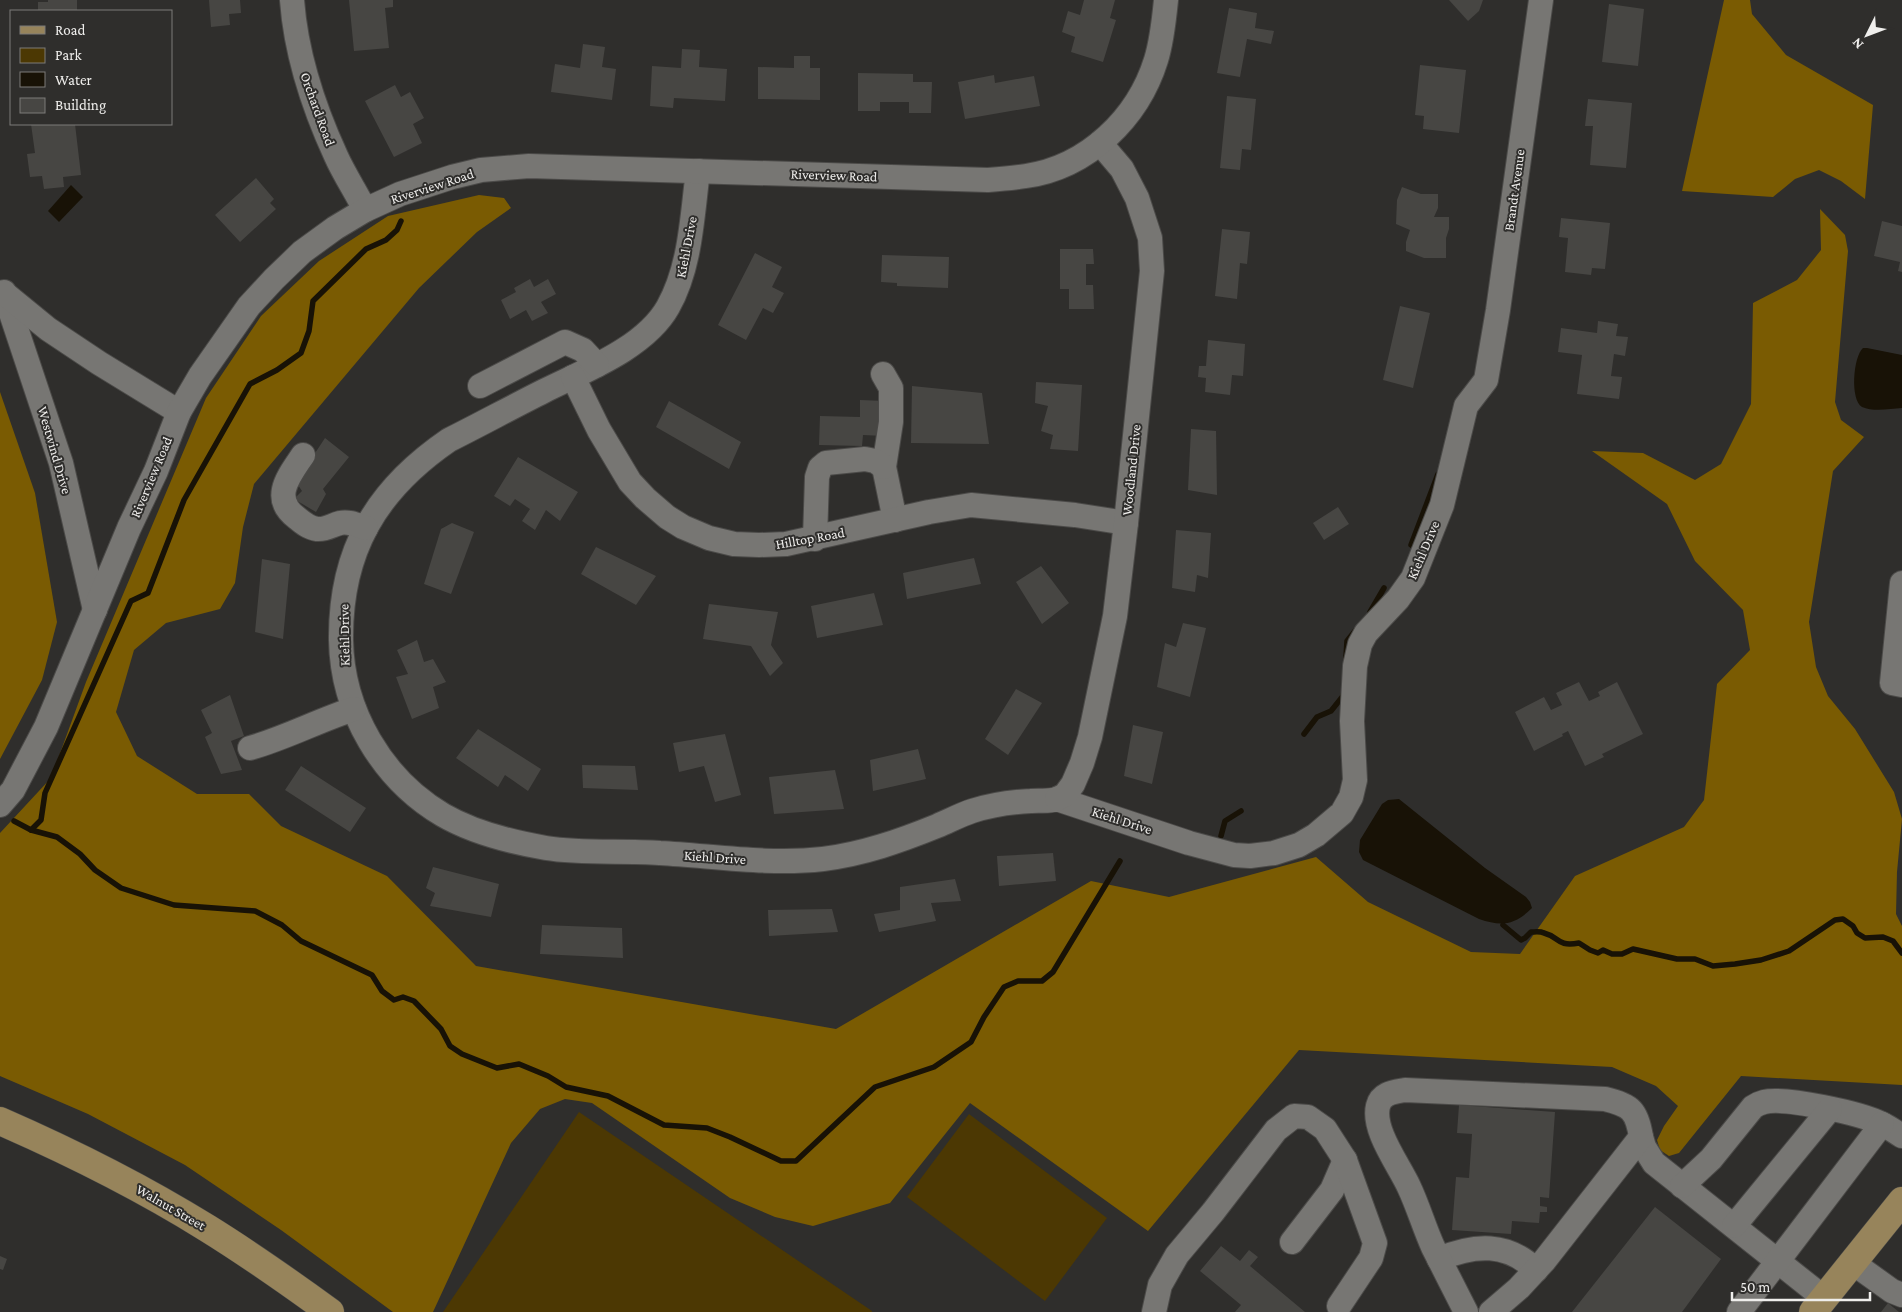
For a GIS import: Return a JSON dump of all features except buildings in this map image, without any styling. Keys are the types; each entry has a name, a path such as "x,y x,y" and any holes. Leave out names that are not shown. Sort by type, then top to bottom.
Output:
{"main road":[{"name":"Walnut Street","path":"0,1121 75,1155 165,1203 264,1265 330,1312"},
{"path":"1818,1305 1902,1201"}],"street":[{"name":"Orchard Road","path":"292,0 298,49 318,114 336,158 365,210"},
{"name":"Riverview Road","path":"0,805 13,790 46,727 129,528 156,470 178,412 229,332 249,306 302,252 335,228 365,210 400,194 452,176 481,170 529,166 988,180 1028,176 1052,170 1068,164 1100,143 1121,124 1136,104 1147,84 1156,59 1166,0"},
{"name":"Brandt Avenue","path":"1486,380 1498,310 1541,0"},
{"name":"Woodland Drive","path":"1057,799 1065,795 1073,784 1082,763 1090,737 1114,616 1126,523 1152,271 1150,238 1137,198 1129,180 1100,143"},
{"name":"Kiehl Drive","path":"698,171 686,257 680,281 667,308 656,323 636,341 596,365 449,440 431,452 396,483 376,510 352,559 341,612 341,650 346,680 354,709 372,747 402,784 424,803 446,817 490,835 546,848 659,852 760,860 823,859 879,848 971,812 1002,803 1057,799 1189,843 1234,855 1250,856 1274,853 1299,845 1316,835 1342,813 1351,797 1355,780 1352,721 1355,666 1360,644 1366,633 1398,599 1413,578 1442,505 1466,406 1486,380"},
{"name":"Westwind Drive","path":"2,287 48,329 178,412"},
{"name":"Westwind Drive","path":"2,287 61,463 95,610"},
{"path":"480,386 566,342 583,350 596,365"},
{"path":"883,374 891,388 891,422 884,467 895,520"},
{"name":"Hilltop Road","path":"573,377 599,430 630,482 667,517 683,527 709,538 734,544 759,546 786,544 937,510 971,505 985,505 1126,523"},
{"path":"303,455 287,478 283,494 284,503 292,514 308,526 317,529 349,522 366,528"},
{"path":"815,538 817,477 820,468 826,463 865,459 875,461 884,467"},
{"path":"1902,583 1892,683 1902,685"},
{"path":"250,748 277,740 326,718 354,709"},
{"path":"1466,1312 1439,1259 1409,1187 1383,1138 1377,1107 1380,1099 1386,1094 1405,1090 1605,1099 1620,1102 1628,1107 1638,1119 1644,1147 1654,1163 1777,1262 1818,1305"},
{"path":"1682,1186 1711,1159 1753,1107 1762,1102 1775,1101 1860,1115 1882,1124 1902,1136"},
{"path":"1734,1226 1830,1109"},
{"path":"1154,1312 1160,1285 1177,1255 1213,1212 1276,1130 1294,1116 1308,1117 1325,1129 1345,1160 1375,1243 1371,1258 1338,1306"},
{"path":"1739,1312 1882,1124"},
{"path":"1491,1312 1519,1288 1536,1270 1641,1137"},
{"path":"1292,1242 1332,1190 1345,1160"},
{"path":"1439,1259 1457,1251 1471,1248 1497,1249 1522,1258 1536,1270"},
{"path":"1853,1263 1902,1296"}],"green space":[{"path":"579,1112 872,1311 872,1312 443,1312"},
{"path":"969,1114 1107,1218 1045,1301 907,1197"}],"shaded area":[{"path":"1724,0 1750,0 1752,14 1786,55 1873,105 1865,199 1841,181 1819,170 1795,179 1773,197 1682,191"},
{"path":"479,195 504,198 511,208 477,232 419,288 254,484 243,527 235,583 220,609 166,623 134,650 116,712 137,756 197,794 249,794 281,826 387,876 476,966 836,1029 1091,881 1169,897 1316,857 1368,902 1471,952 1520,954 1575,876 1684,827 1704,800 1717,684 1750,650 1743,610 1695,561 1667,504 1592,451 1643,453 1695,480 1721,464 1751,404 1753,303 1797,280 1821,250 1820,209 1845,235 1848,251 1835,402 1841,420 1864,437 1833,471 1809,622 1816,667 1828,696 1855,729 1894,792 1902,819 1897,872 1896,914 1902,926 1902,1085 1741,1076 1679,1153 1669,1156 1660,1150 1657,1140 1678,1106 1656,1086 1612,1067 1299,1050 1148,1231 970,1103 890,1203 813,1226 775,1217 730,1198 592,1103 565,1099 540,1109 511,1143 433,1312 393,1312 281,1230 185,1165 88,1114 0,1076 0,833 51,778 86,682 206,398 261,316 319,261 388,216"},
{"path":"0,392 35,493 57,622 42,680 0,759"}],"water":[{"path":"71,185 83,197 59,222 48,211"},
{"path":"1863,348 1902,355 1902,408 1871,409 1862,407 1858,403 1854,388 1854,378 1857,360"},
{"path":"1399,799 1485,868 1526,897 1532,908 1520,918 1508,923 1487,922 1363,860 1359,852 1360,840 1382,804 1388,800"}],"waterway":[{"path":"31,830 41,820 45,793 131,601 148,593 184,500 250,384 277,370 301,353 309,331 313,301 366,249 386,240 397,230 401,221"},
{"path":"1411,545 1438,474"},
{"path":"1370,612 1384,588"},
{"path":"1346,657 1347,641 1355,631"},
{"path":"1304,734 1317,717 1331,711 1343,696 1344,691"},
{"path":"1221,836 1225,821 1241,811"},
{"path":"14,821 31,830 57,837 80,854 95,870 121,888 174,905 255,911 282,925 301,941 372,975 382,991 394,1000 403,997 414,1001 441,1029 450,1046 462,1054 497,1068 519,1064 548,1076 566,1087 608,1096 664,1125 707,1128 781,1161 796,1161 875,1087 934,1067 971,1042 984,1017 1004,987 1018,981 1042,981 1053,972 1120,861"},
{"path":"1503,925 1521,940 1531,932 1541,932 1562,943 1579,943 1598,953 1603,950 1612,954 1622,954 1633,949 1677,959 1695,959 1713,966 1761,960 1789,951 1835,920 1843,919 1865,938 1883,937 1893,941 1902,953"}]}
